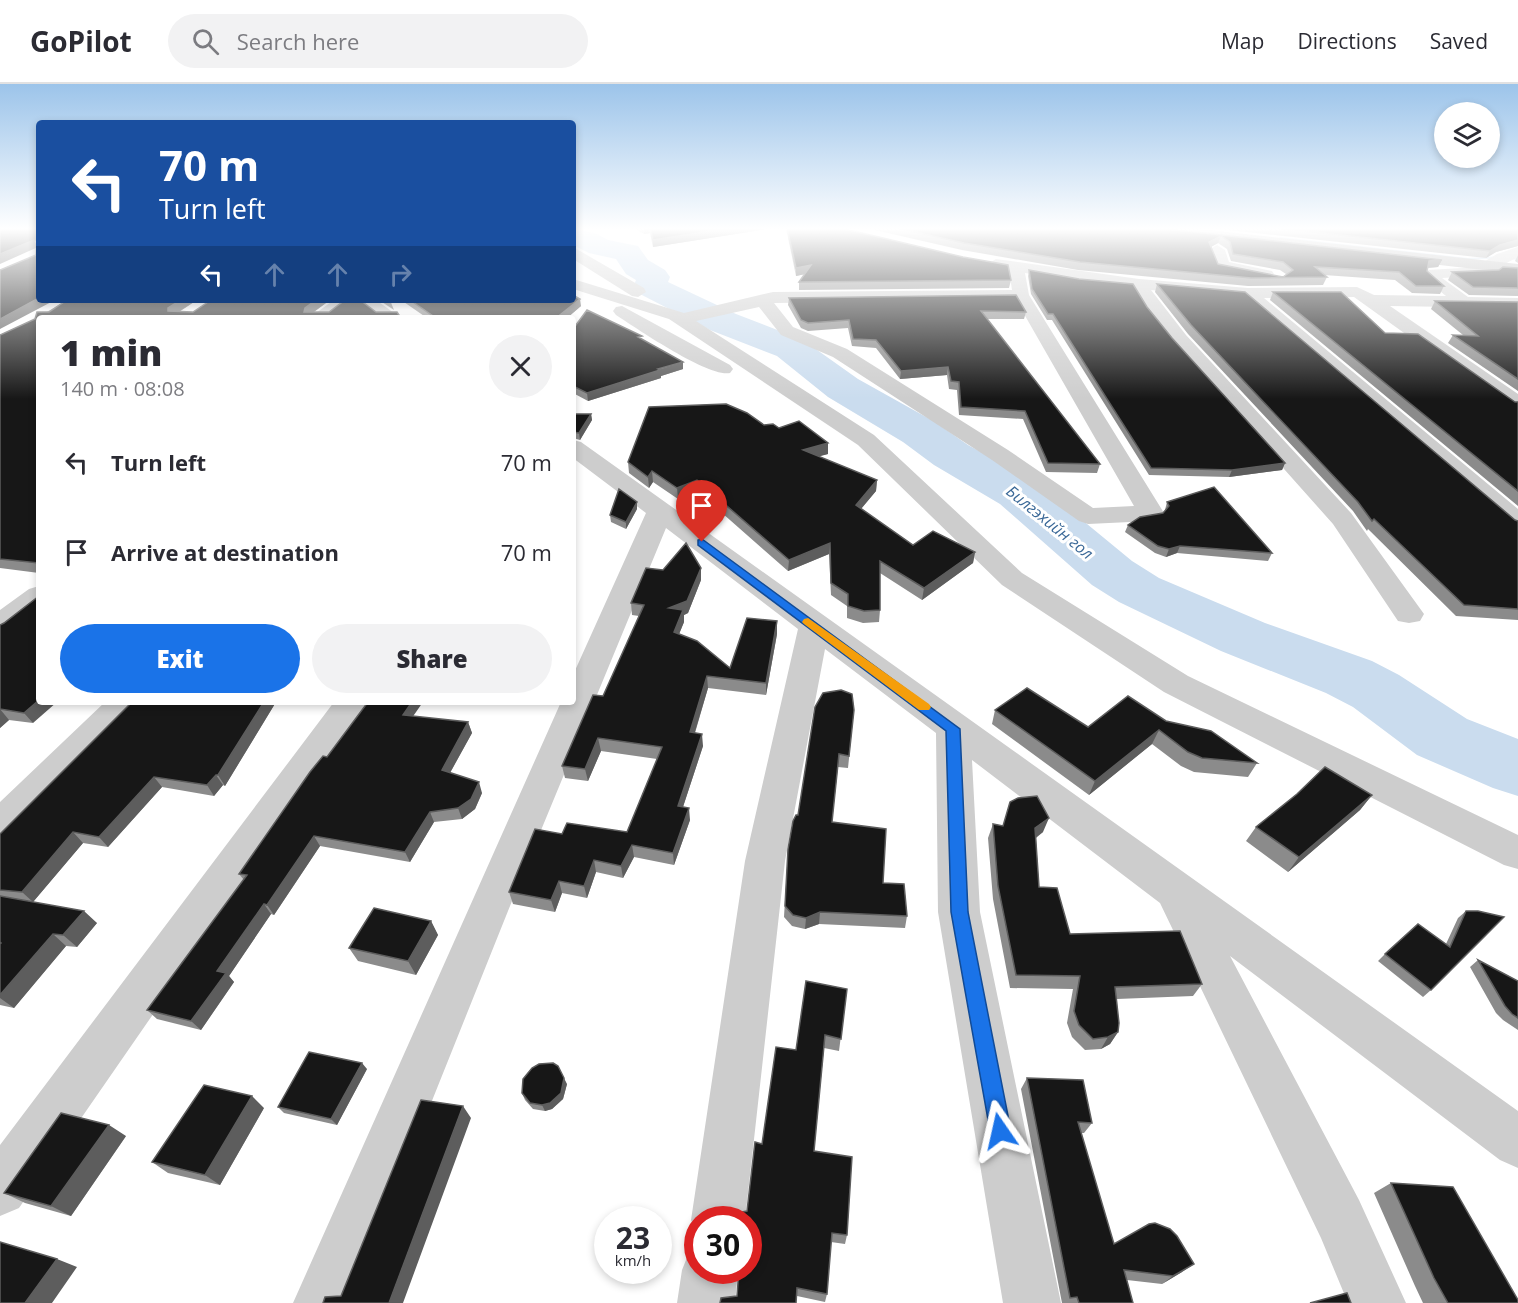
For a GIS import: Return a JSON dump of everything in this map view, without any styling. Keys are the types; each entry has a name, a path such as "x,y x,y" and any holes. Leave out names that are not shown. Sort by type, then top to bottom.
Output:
{"street":[{"path":"576,285 682,317 734,309 773,297 1021,295"},
{"path":"576,285 666,339 796,409 840,445"},
{"path":"628,285 682,317 866,440 1012,579 1167,678 1518,853"},
{"path":"763,301 787,331 849,358 966,433 1088,516 1151,513 1021,295 1019,285"},
{"path":"1140,285 1153,307 1179,339 1342,519 1409,614"},
{"path":"1151,285 1248,292 1357,292 1518,404"},
{"path":"1316,285 1324,291"},
{"path":"1441,285 1465,303"},
{"path":"1248,292 1518,522"},
{"path":"1371,300 1518,303"},
{"path":"323,315 341,303"},
{"path":"369,303 387,315"},
{"path":"1488,304 1518,321"},
{"path":"576,449 953,729 1518,1142"},
{"path":"322,1303 500,881 660,511"},
{"path":"0,625 36,597"},
{"path":"720,1206 765,861 814,626"},
{"path":"0,826 122,705"},
{"path":"0,1189 350,705"},
{"path":"953,729 959,912 1032,1303"},
{"path":"1175,891 1340,1219 1377,1303"},
{"path":"706,1303 708,1284"}],"building":[{"path":"0,285 36,285 36,300 0,319"},
{"path":"1031,285 1134,285 1147,307 1172,338 1285,463 1232,470 1151,468 1053,314 1048,314"},
{"path":"1158,285 1245,292 1518,521 1518,609 1464,605 1374,519 1372,521 1358,502 1191,325"},
{"path":"1415,285 1444,286 1416,286"},
{"path":"1470,285 1518,285 1518,288 1473,287"},
{"path":"1273,292 1341,292 1385,333 1418,334 1518,402 1518,491"},
{"path":"1016,295 1026,312 981,311 1100,464 1048,463 1025,411 961,407 959,382 951,381 948,367 901,371 876,340 853,339 849,320 808,323 801,320 789,298"},
{"path":"1435,301 1518,302 1518,379 1453,335 1478,336"},
{"path":"62,303 176,303 168,308 168,311 193,312 206,303 312,303 305,308 304,312 329,312 341,303 364,303 376,312 397,312 399,315 36,315 37,312 49,312"},
{"path":"414,303 575,303 560,315 432,315"},
{"path":"587,310 642,336 638,337 683,362 587,393 576,388 576,325"},
{"path":"36,316 36,563 0,559 0,335 35,319"},
{"path":"726,404 747,413 764,425 773,424 779,428 799,421 828,443 803,450 877,480 856,505 913,545 933,531 975,552 924,588 880,561 880,610 864,611 848,606 848,594 831,583 830,543 789,560 697,480 677,488 652,471 648,477 628,462 649,407"},
{"path":"576,414 591,414 579,433 576,432"},
{"path":"1214,487 1272,553 1180,546 1169,549 1158,546 1128,525 1140,517 1163,513 1169,506 1167,502"},
{"path":"619,489 637,502 626,522 610,515"},
{"path":"686,543 701,568 687,601 669,608 683,610 674,632 697,641 730,668 747,618 777,621 766,683 707,676 690,732 702,734 678,806 689,808 673,853 632,845 621,866 594,860 584,886 559,881 551,900 509,892 535,829 562,834 567,823 627,832 662,747 598,738 585,769 562,766 593,695 603,696 644,605 631,603 646,568 663,570"},
{"path":"36,598 36,703 24,713 0,709 0,625"},
{"path":"1027,688 1088,727 1128,696 1166,721 1211,731 1257,763 1202,758 1188,752 1159,730 1095,781 995,710"},
{"path":"841,690 852,694 854,710 849,756 839,754 832,822 886,829 883,883 904,884 907,916 820,912 806,918 793,915 785,906 788,849 793,821 798,815 815,707 823,693"},
{"path":"129,705 262,705 218,775 207,785 154,777 99,837 73,832 22,892 0,890 0,834"},
{"path":"366,705 410,705 403,715 468,722 442,770 479,782 471,799 458,808 430,812 405,852 314,836 267,905 264,904 217,971 226,973 191,1021 147,1010 247,875 239,874 310,772 323,756 327,757"},
{"path":"1325,767 1372,795 1299,857 1256,827 1297,794"},
{"path":"1037,796 1049,818 1035,828 1039,887 1057,888 1070,934 1180,931 1202,984 1115,987 1118,1032 1108,1037 1093,1039 1079,1025 1074,1011 1080,976 1016,975 998,886 993,824 1003,826 1010,802 1018,798"},
{"path":"0,896 84,911 63,935 53,934 0,995 1,943"},
{"path":"374,908 431,921 408,961 349,948"},
{"path":"1466,911 1478,911 1504,917 1431,990 1385,954 1418,924 1450,947"},
{"path":"1478,960 1518,981 1518,1018 1505,1006"},
{"path":"806,981 847,989 841,1039 825,1035 814,1151 852,1157 847,1235 832,1233 827,1294 797,1288 796,1303 720,1303 721,1298 737,1296 738,1284 762,1284 762,1206 748,1206 755,1142 762,1144 776,1047 796,1050"},
{"path":"309,1052 362,1063 331,1119 278,1107"},
{"path":"553,1063 558,1066 564,1078 561,1093 550,1103 542,1105 530,1103 522,1093 523,1079 532,1068 539,1064"},
{"path":"1027,1078 1083,1080 1092,1123 1078,1122 1114,1244 1149,1224 1155,1223 1170,1229 1177,1236 1194,1264 1173,1276 1124,1270 1133,1303 1079,1303 1077,1297 1070,1298"},
{"path":"204,1085 252,1096 205,1175 152,1162"},
{"path":"421,1100 463,1106 389,1303 323,1303 325,1297 341,1296"},
{"path":"61,1113 109,1125 51,1206 4,1193"},
{"path":"1391,1183 1453,1187 1518,1303 1448,1303 1434,1278"},
{"path":"0,1242 57,1259 25,1303 0,1303"},
{"path":"1347,1293 1351,1303 1310,1303"}],"waterway":[{"name":"Билгэхийн гол","path":"650,285 723,322 790,348 843,388 919,432 951,455 1018,493 1112,573 1139,590 1243,637 1349,677 1376,691 1442,737 1518,769"}],"slow traffic":[{"path":"808,622 924,707"}],"route":[{"path":"702,542 953,729 959,912 1000,1131"}]}
